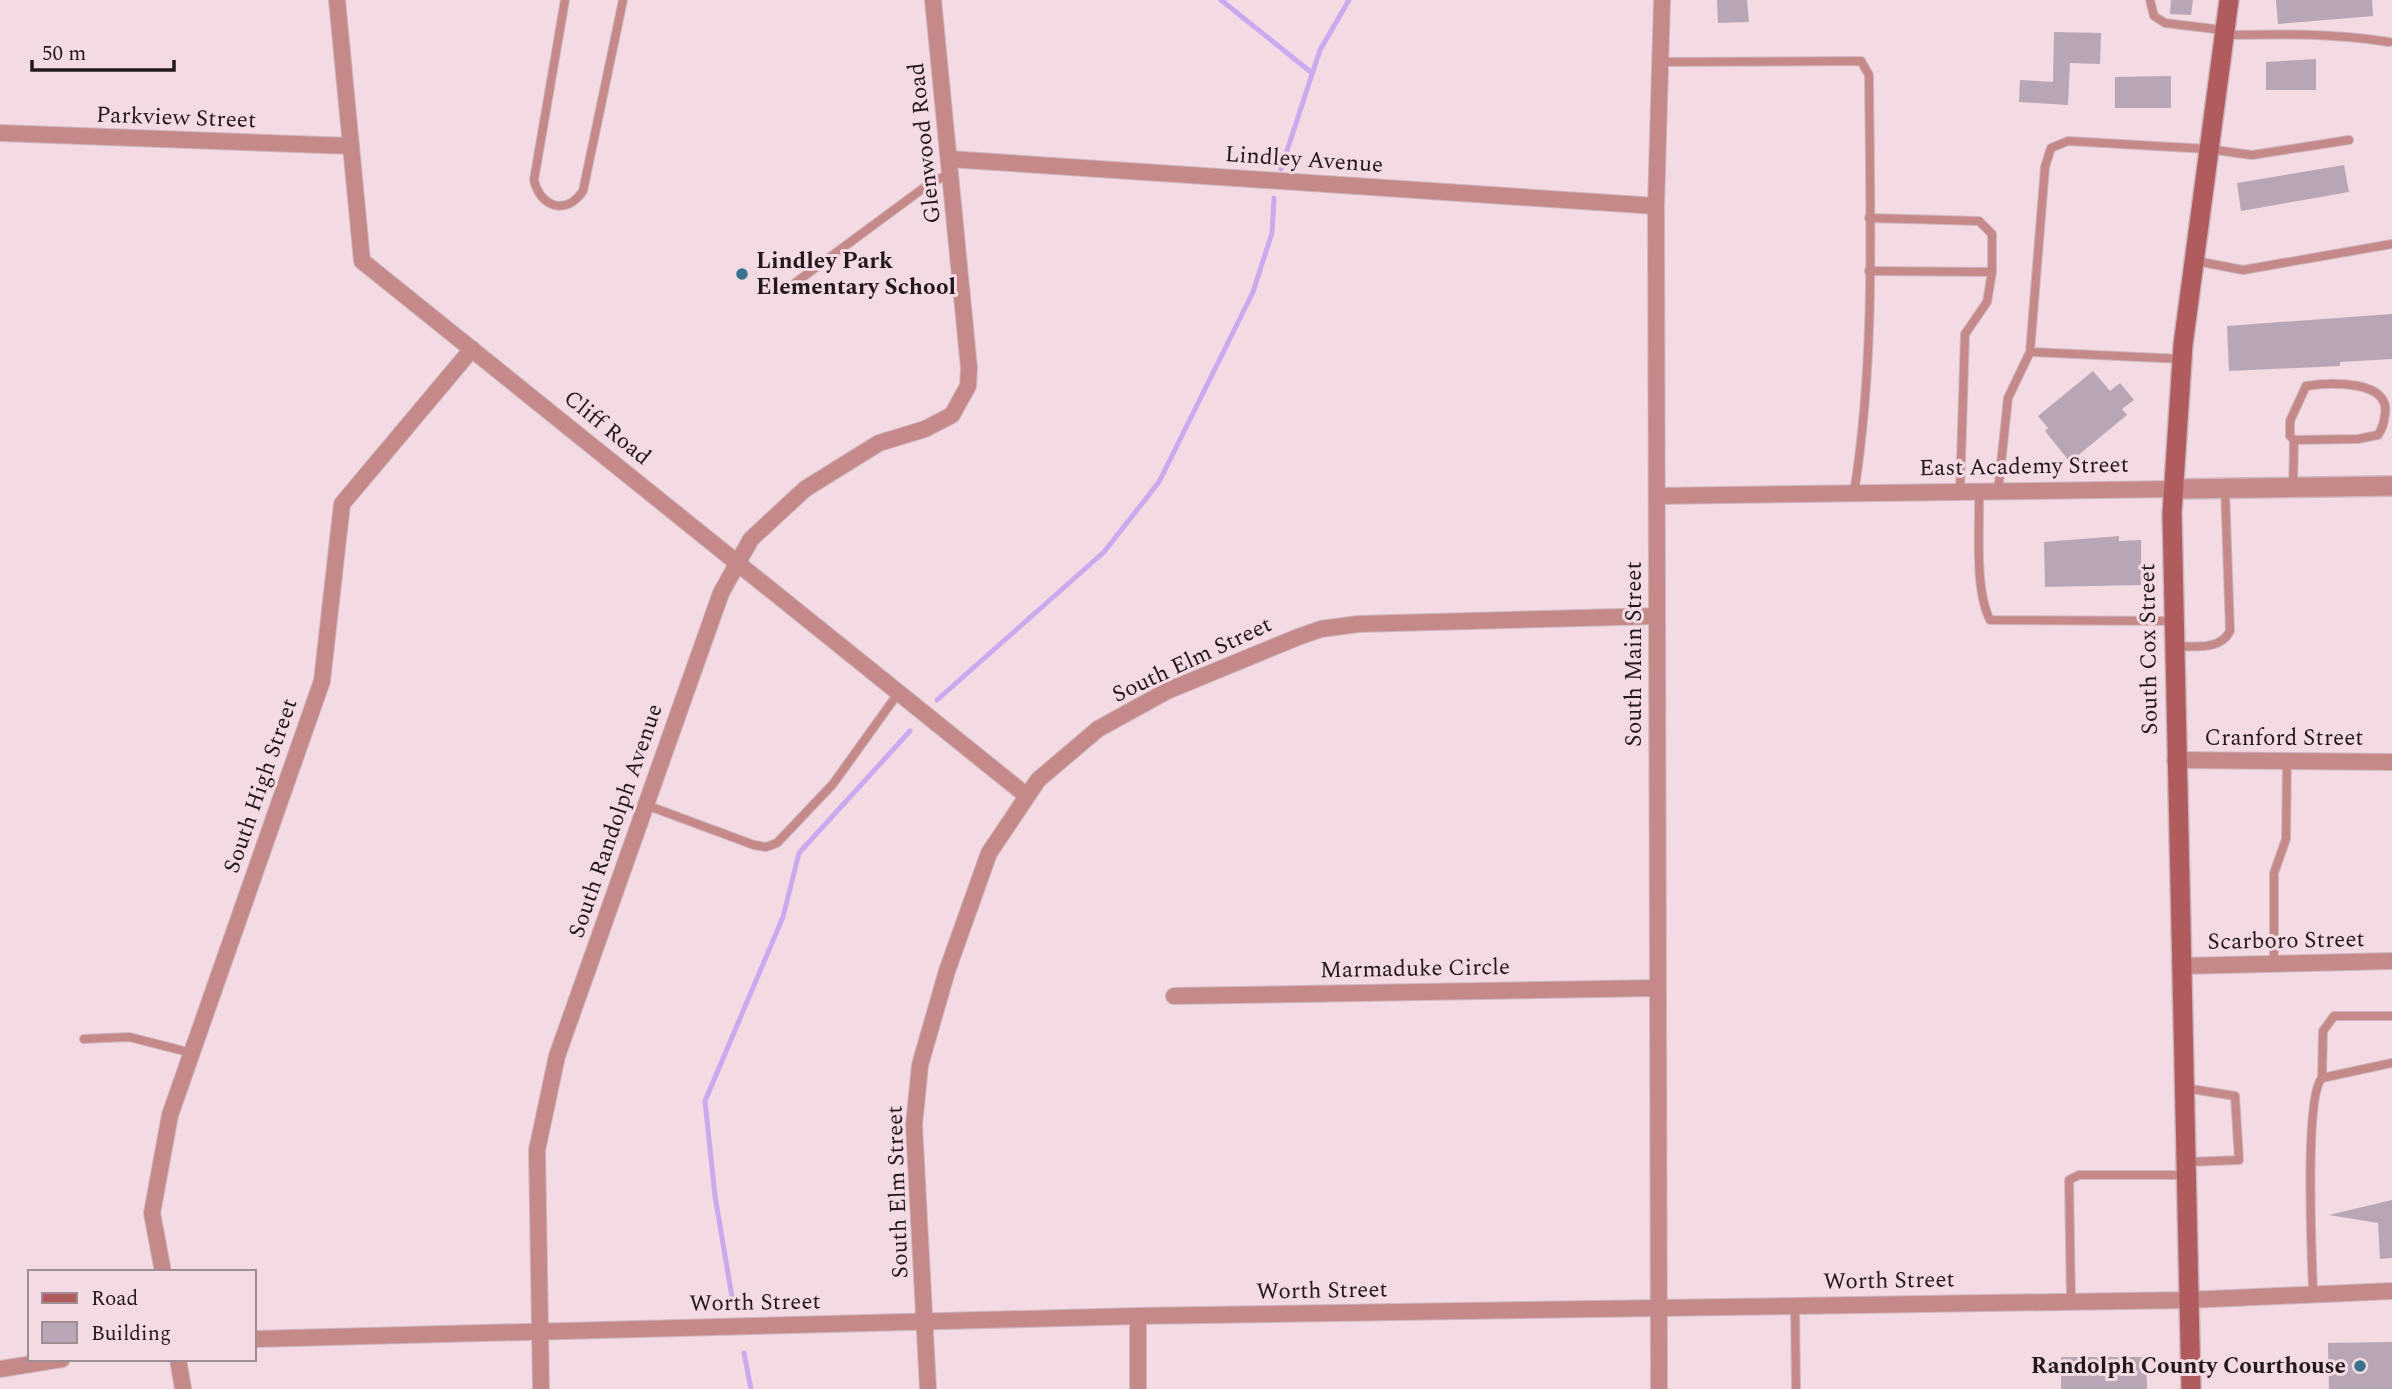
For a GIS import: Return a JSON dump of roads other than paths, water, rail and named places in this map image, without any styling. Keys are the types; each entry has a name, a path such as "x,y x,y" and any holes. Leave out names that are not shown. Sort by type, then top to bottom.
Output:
{"main road":[{"name":"South Cox Street","path":"2191,1389 2175,760 2174,489 2182,359 2193,261 2229,0"}],"street":[{"name":"Cliff Road","path":"337,0 362,261 1027,796"},
{"name":"Glenwood Road","path":"925,429 952,415 968,386 969,368 933,0"},
{"name":"South Main Street","path":"1659,1389 1657,206 1658,62 1662,0"},
{"name":"Parkview Street","path":"0,133 351,146"},
{"name":"Lindley Avenue","path":"950,166 1657,206"},
{"name":"South High Street","path":"163,1270 152,1213 170,1115 322,681 342,504 472,349"},
{"name":"South Randolph Avenue","path":"541,1389 537,1150 557,1056 721,593 751,539 804,489 879,443 925,429"},
{"name":"East Academy Street","path":"1657,496 2392,486"},
{"name":"South Elm Street","path":"929,1389 914,1125 919,1065 947,971 989,853 1038,780 1098,729 1167,691 1321,629 1358,624 1657,616"},
{"name":"Cranford Street","path":"2175,760 2392,762"},
{"name":"Scarboro Street","path":"2181,966 2392,961"},
{"name":"Marmaduke Circle","path":"1174,996 1657,988"},
{"name":"Worth Street","path":"256,1339 1138,1316 2188,1300 2313,1292 2392,1291"},
{"path":"1138,1316 1139,1389"},
{"path":"0,1369 50,1361"},
{"path":"178,1361 183,1389"}],"lane":[{"path":"565,0 534,180 540,198 552,206 570,204 583,191 623,0"},
{"path":"2150,0 2154,16 2165,23 2224,33 2312,34 2389,42"},
{"path":"1658,62 1861,61 1868,75 1869,271 1862,446 1854,493"},
{"path":"1998,492 2008,398 2031,352 2045,167 2051,148 2068,141 2208,149 2252,155 2349,139"},
{"path":"796,283 950,166"},
{"path":"1870,218 1979,221 1992,234 1992,272 1987,302 1965,334 1960,492"},
{"path":"2193,261 2243,270 2392,244"},
{"path":"1869,271 1992,272"},
{"path":"2031,352 2182,359"},
{"path":"2293,488 2294,440 2290,436 2290,421 2306,386 2317,384 2372,389 2383,395 2386,402 2383,428 2378,435 2358,439 2294,440"},
{"path":"2174,646 2215,645 2230,631 2225,489"},
{"path":"1979,492 1981,572 1985,610 1990,620 2174,621"},
{"path":"646,805 754,845 766,847 777,843 833,784 899,692"},
{"path":"2274,964 2274,873 2286,839 2287,761"},
{"path":"2322,1078 2323,1031 2329,1020 2334,1016 2392,1016"},
{"path":"84,1039 129,1037 192,1053"},
{"path":"2313,1292 2311,1121 2317,1083 2322,1078 2392,1063"},
{"path":"2071,1301 2067,1194 2069,1180 2080,1175 2185,1169 2239,1160 2235,1096 2183,1088"},
{"path":"1795,1306 1796,1389"}],"waterway":[{"path":"1221,0 1312,73"},
{"path":"1281,169 1320,50 1349,0"},
{"path":"937,700 1104,552 1159,482 1253,292 1272,233 1274,198"},
{"path":"733,1303 715,1196 705,1101 783,917 799,853 910,731"},
{"path":"744,1353 751,1389"}],"place":[{"name":"Lindley Park Elementary School","path":"742,274"},
{"name":"Randolph County Courthouse","path":"2360,1366"}]}
